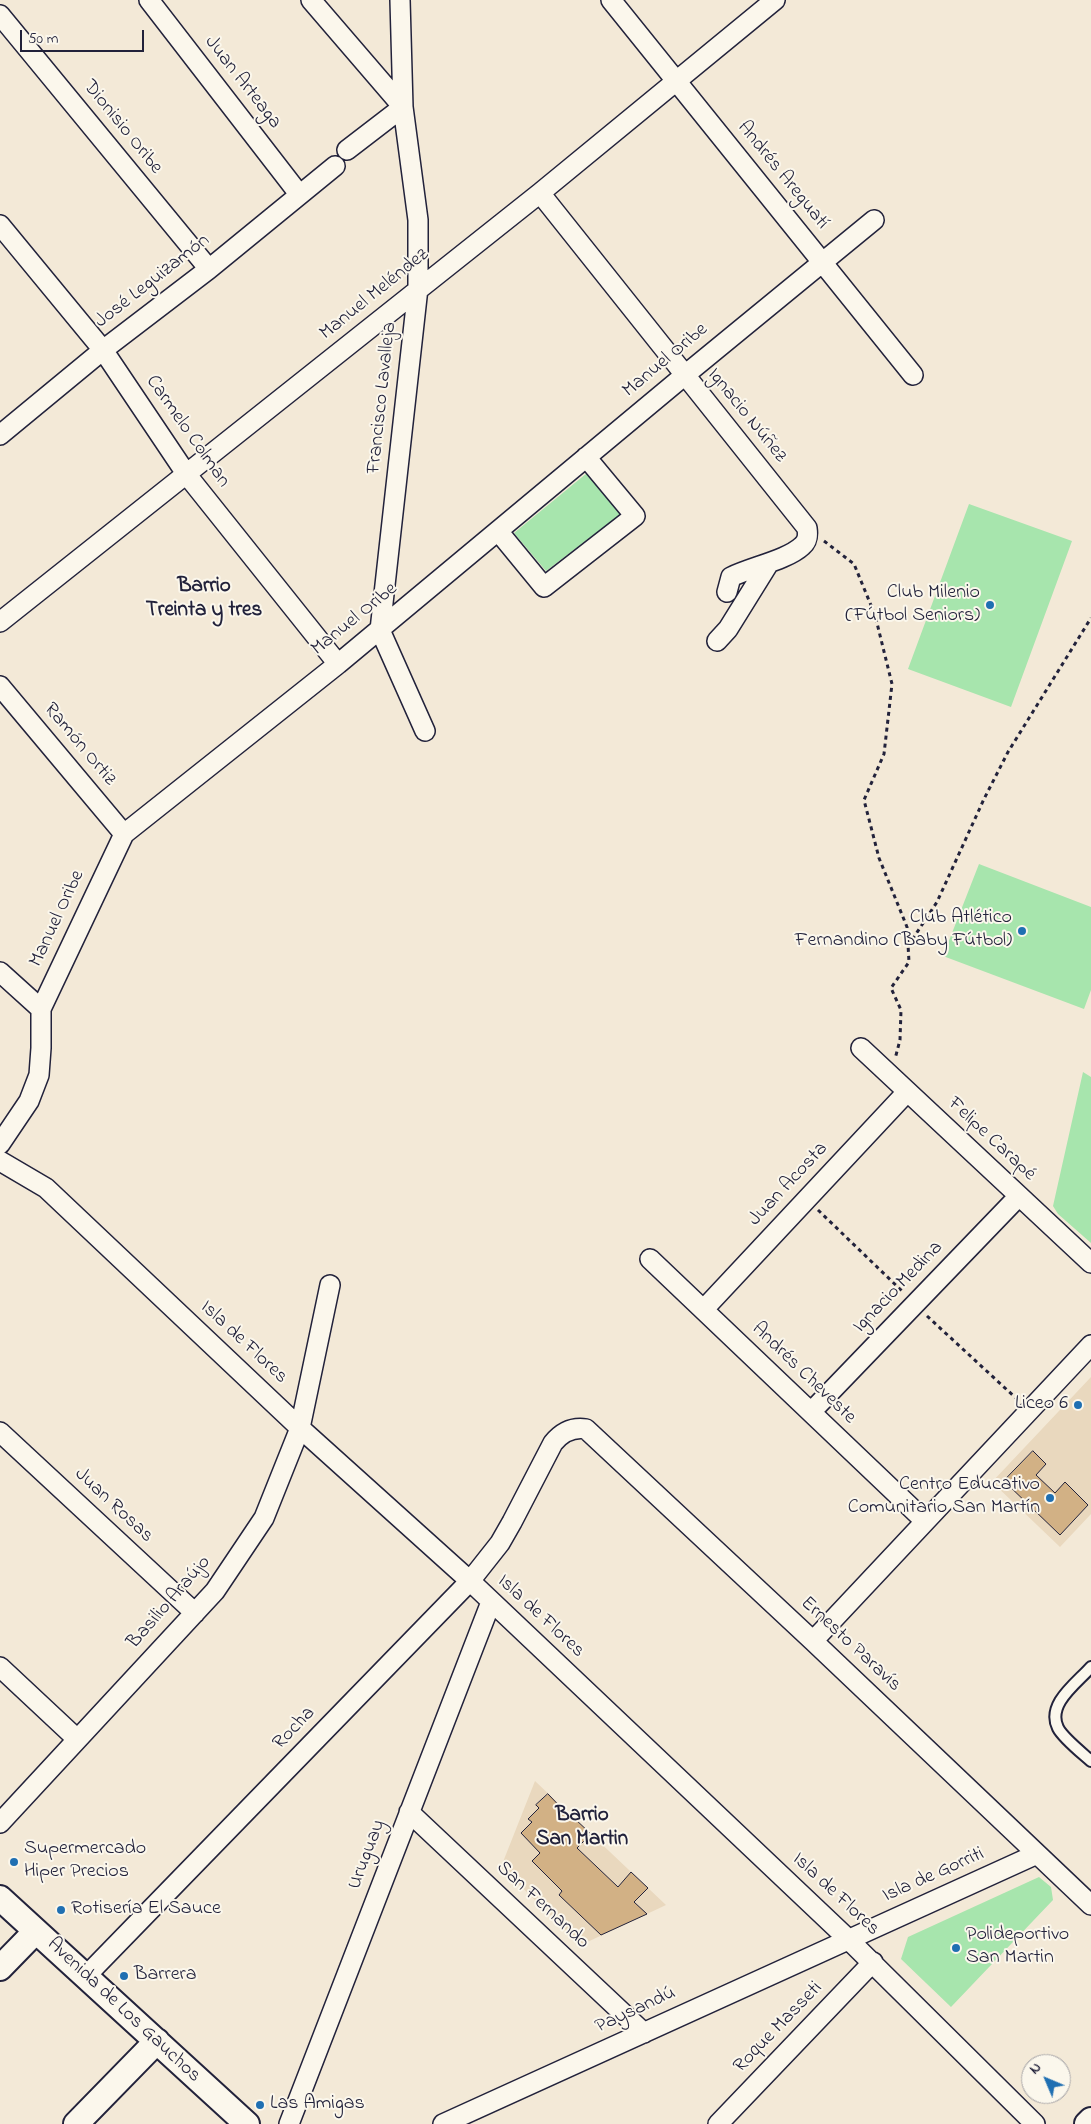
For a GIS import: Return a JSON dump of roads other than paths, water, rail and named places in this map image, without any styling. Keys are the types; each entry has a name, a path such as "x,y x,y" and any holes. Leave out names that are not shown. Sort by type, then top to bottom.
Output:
{"street":[{"path":"0,5 4,0"},
{"name":"Juan Arteaga","path":"149,0 299,194"},
{"path":"311,0 403,107 347,150"},
{"name":"Francisco Lavalleja","path":"380,630 418,288 418,220 403,107 400,0"},
{"name":"Manuel Meléndez","path":"0,622 187,475 418,288 540,193 775,0"},
{"name":"Andrés Areguatí","path":"613,2 914,375"},
{"name":"Dionisio Oribe","path":"0,15 208,269"},
{"name":"José Leguizamón","path":"0,435 103,350 208,269 335,166"},
{"name":"Ignacio Núñez","path":"540,193 807,528 808,536 803,546 769,563"},
{"name":"Manuel Oribe","path":"0,1144 29,1101 39,1074 41,1009 124,834 380,630 586,457 874,220"},
{"name":"Carmelo Colman","path":"0,225 103,350 187,475 338,664"},
{"path":"498,531 544,587 635,516 586,457"},
{"path":"727,592 732,578 744,570 769,563"},
{"path":"717,641 728,629 769,563"},
{"path":"380,630 425,731"},
{"name":"Ramón Ortiz","path":"0,686 124,834"},
{"path":"0,972 41,1009"},
{"name":"Felipe Carapé","path":"861,1048 1091,1263"},
{"name":"Juan Acosta","path":"704,1309 907,1092"},
{"name":"Isla de Flores","path":"0,1161 46,1188 300,1428 470,1581 873,1962 1035,2124"},
{"name":"Ignacio Medina","path":"811,1412 1019,1196"},
{"name":"Andrés Cheveste","path":"650,1259 925,1521"},
{"name":"Basilio Araújo","path":"0,1823 215,1591 264,1518 300,1428 330,1286"},
{"path":"813,1641 1091,1345"},
{"name":"Ernesto Paravís","path":"523,1503 558,1436 572,1429 586,1429 1091,1905"},
{"name":"Juan Rosas","path":"0,1432 195,1613"},
{"name":"Rocha","path":"86,1976 470,1581 500,1543 523,1503"},
{"name":"Uruguay","path":"288,2124 491,1602"},
{"path":"0,1667 77,1739"},
{"name":"San Fernando","path":"409,1812 644,2032"},
{"name":"Isla de Gorriti","path":"848,1939 1037,1854"},
{"name":"Avenida de Los Gauchos","path":"0,1898 246,2124"},
{"path":"0,1968 36,1931"},
{"name":"Paysandú","path":"443,2124 848,1939"},
{"name":"Roque Masseti","path":"718,2124 873,1962"},
{"path":"76,2124 157,2041"},
{"path":"1087,2124 1091,2120"}],"lane":[{"path":"1091,1667 1057,1704 1054,1717 1058,1729 1091,1761"}],"place":[{"name":"Club Milenio (Fútbol Seniors)","path":"990,605"},
{"name":"Club Atlético Fernandino (Baby Fútbol)","path":"1022,931"},
{"name":"Liceo 6","path":"1078,1405"},
{"name":"Centro Educativo Comunitario San Martín","path":"1050,1498"},
{"name":"Supermercado Hiper Precios","path":"14,1862"},
{"name":"Rotisería El Sauce","path":"61,1910"},
{"name":"Polideportivo San Martin","path":"956,1948"},
{"name":"Barrera","path":"124,1976"},
{"name":"Las Amigas","path":"260,2105"}],"district":[{"name":"Barrio Treinta y tres","path":"204,600"},
{"name":"Barrio San Martin","path":"582,1829"}]}
